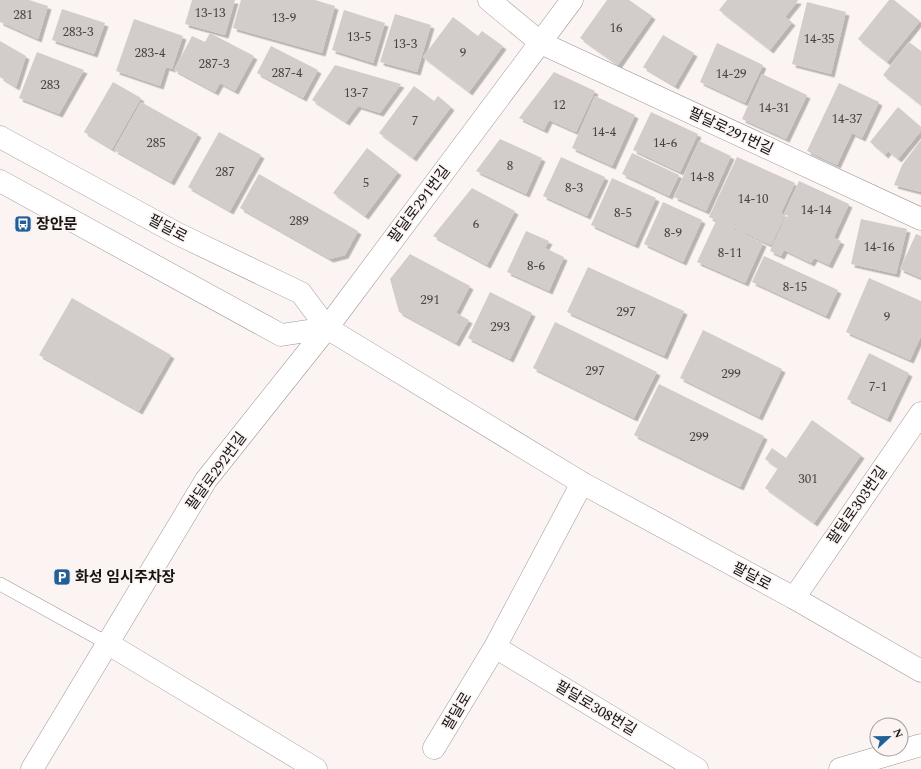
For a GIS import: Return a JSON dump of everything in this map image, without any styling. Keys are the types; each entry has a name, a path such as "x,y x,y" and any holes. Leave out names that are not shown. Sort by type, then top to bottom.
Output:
{"street":[{"path":"488,0 541,43"},
{"name":"팔달로291번길","path":"327,328 572,0"},
{"name":"팔달로291번길","path":"541,43 921,219"},
{"name":"팔달로","path":"0,137 178,234 301,293 327,328 582,483 794,598 921,671"},
{"path":"0,181 281,335 327,328"},
{"name":"팔달로292번길","path":"32,769 206,480 327,328"},
{"name":"팔달로303번길","path":"794,598 921,412"},
{"name":"팔달로","path":"434,748 496,647 582,483"},
{"path":"107,643 316,769"},
{"name":"팔달로308번길","path":"496,647 697,769"},
{"path":"840,769 921,745"}],"lane":[{"path":"0,584 107,643"}],"building":[{"path":"0,0 29,0 48,6 38,39 0,22"},
{"path":"192,0 235,0 225,35 185,24"},
{"path":"241,0 315,0 335,6 322,53 233,28"},
{"path":"607,0 629,0 652,16 618,65 580,38"},
{"path":"727,0 798,1 785,17 792,22 770,50 719,10"},
{"path":"889,0 894,0 920,21 887,62 858,39"},
{"path":"807,2 846,12 831,74 792,64"},
{"path":"62,9 105,23 94,54 52,40"},
{"path":"344,10 385,23 373,63 332,50"},
{"path":"395,14 431,25 417,72 380,62"},
{"path":"453,17 478,36 482,31 503,46 469,92 423,57"},
{"path":"134,19 183,36 172,69 166,67 160,86 116,71"},
{"path":"210,33 254,56 235,91 220,83 215,92 174,70 192,36 205,42"},
{"path":"663,35 694,53 675,86 643,67"},
{"path":"0,41 26,56 16,87 0,77"},
{"path":"909,42 921,51 921,105 883,75"},
{"path":"717,43 763,65 745,103 700,82"},
{"path":"271,46 318,70 303,98 257,73"},
{"path":"37,52 84,70 59,114 19,98"},
{"path":"335,65 401,84 380,113 358,106 346,122 312,100"},
{"path":"554,72 595,91 576,132 549,120 544,130 519,118"},
{"path":"762,74 807,95 786,139 742,119"},
{"path":"113,82 141,98 112,149 84,132"},
{"path":"839,83 879,102 862,138 852,133 837,165 807,151"},
{"path":"414,86 434,101 438,96 451,107 413,158 379,133"},
{"path":"595,96 635,115 612,166 572,148"},
{"path":"141,102 198,134 171,182 114,150"},
{"path":"898,107 921,127 921,131 898,159 888,151 885,155 870,142"},
{"path":"651,112 698,134 680,172 633,150"},
{"path":"219,132 261,155 230,211 188,187"},
{"path":"500,139 542,158 526,194 476,171"},
{"path":"921,140 921,192 894,185 902,165"},
{"path":"699,141 731,156 706,211 674,197"},
{"path":"367,148 398,172 365,216 333,193"},
{"path":"632,153 679,175 669,196 622,174"},
{"path":"561,157 605,177 587,216 543,196"},
{"path":"737,157 795,183 781,213 785,215 771,245 709,217"},
{"path":"259,174 358,231 345,255 330,259 240,208"},
{"path":"612,178 656,198 635,245 591,225"},
{"path":"799,181 849,204 834,237 784,214"},
{"path":"472,188 515,211 487,265 433,236"},
{"path":"663,202 702,220 683,262 644,244"},
{"path":"786,216 841,241 829,265 814,258 811,263 784,250 781,256 770,251"},
{"path":"861,219 907,229 896,274 851,264"},
{"path":"716,221 763,243 745,283 697,262"},
{"path":"526,231 549,241 545,248 564,257 549,291 507,272"},
{"path":"916,234 921,236 921,278 900,269"},
{"path":"410,254 470,286 456,313 469,320 456,343 399,312 390,279"},
{"path":"764,256 838,290 826,316 752,282"},
{"path":"588,267 684,311 664,356 567,312"},
{"path":"869,278 921,301 921,336 910,360 846,332"},
{"path":"490,292 532,313 510,359 468,338"},
{"path":"72,298 171,355 139,411 39,355"},
{"path":"555,322 657,372 634,418 533,368"},
{"path":"703,330 782,369 759,417 680,378"},
{"path":"869,353 909,373 887,419 847,399"},
{"path":"659,384 764,436 740,487 634,435"},
{"path":"812,420 861,455 814,523 765,488 778,468 765,459 772,448 786,458"}],"place":[{"name":"장안문","path":"23,224"},
{"name":"화성 임시주차장","path":"62,577"}]}
